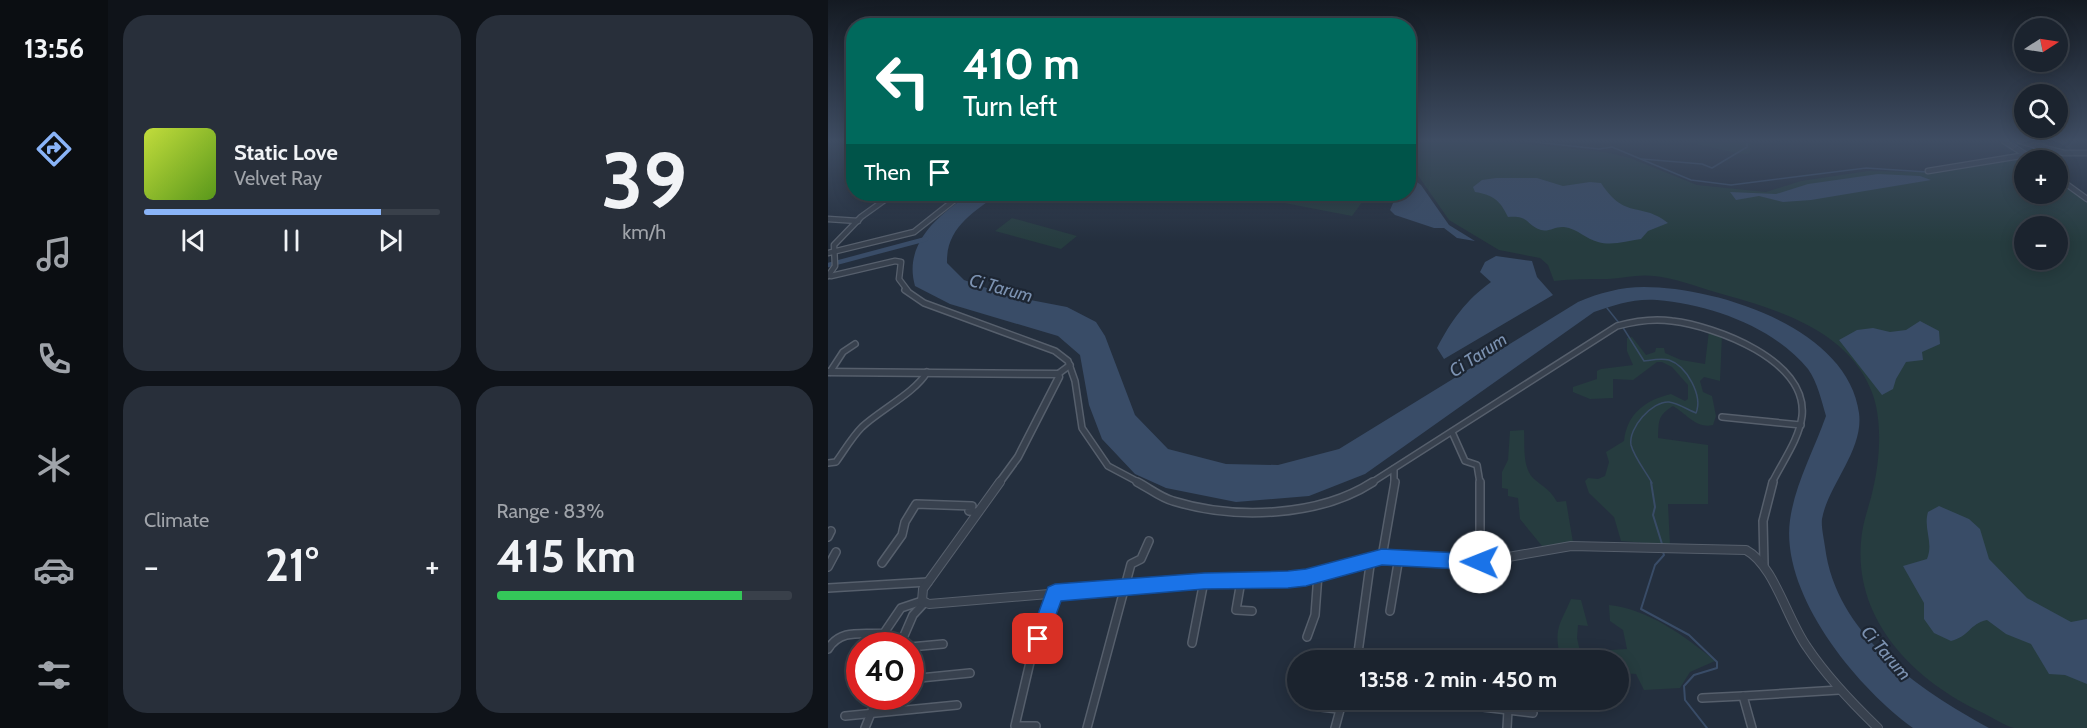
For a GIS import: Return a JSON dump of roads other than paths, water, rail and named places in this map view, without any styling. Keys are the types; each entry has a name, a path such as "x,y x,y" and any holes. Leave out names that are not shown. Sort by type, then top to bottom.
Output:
{"street":[{"path":"2068,185 2087,199"},
{"path":"883,201 837,241 831,274 899,261 901,262 899,279 904,289 924,303 1054,351 1070,365 1075,381 1082,428 1096,452 1108,466 1126,478 1172,501 1232,511 1290,512 1313,508 1343,497 1394,469 1625,323 1676,321 1712,330 1749,345 1782,368 1794,384 1804,410 1801,425 1767,498 1763,534 1764,564"},
{"path":"833,253 914,232 953,201"},
{"path":"828,219 858,221"},
{"path":"829,372 843,352 855,344"},
{"path":"829,372 1058,374 1070,365"},
{"path":"828,463 836,462 861,428 904,393 921,383 927,372"},
{"path":"923,602 921,595 928,582 1018,458 1059,381 1058,374"},
{"path":"1722,417 1801,425"},
{"path":"1452,432 1465,460 1477,465 1480,472 1480,562"},
{"path":"1382,557 1395,480 1394,469"},
{"path":"882,563 902,535 905,522 916,504 972,506 969,511 980,513"},
{"path":"1087,728 1131,564 1141,559 1149,540"},
{"path":"828,649 833,638 840,634 884,633 902,608 923,602 936,604 1204,581 1288,580 1382,557 1480,562 1560,546 1746,550 1753,552 1764,564 1804,644 1839,690 1878,728"},
{"path":"828,567 836,552"},
{"path":"1390,610 1399,557"},
{"path":"1358,650 1371,558"},
{"path":"1307,637 1315,615 1318,574"},
{"path":"1192,643 1204,581"},
{"path":"1241,581 1236,610 1252,611"},
{"path":"828,588 928,582"},
{"path":"1036,726 1015,726 1031,658 1055,593"},
{"path":"906,632 913,615 923,602"},
{"path":"924,646 943,644"},
{"path":"924,678 970,673"},
{"path":"1702,698 1839,690"},
{"path":"1743,696 1752,728"},
{"path":"845,716 957,705"},
{"path":"865,728 873,710"},
{"path":"1335,728 1338,710"},
{"path":"1507,728 1508,710 1533,713"}],"water":[{"path":"1871,175 1920,176 1931,180 1811,200 1783,202 1759,196 1736,200 1730,192 1776,194 1808,184"},
{"path":"1537,178 1563,186 1590,182 1601,183 1610,195 1626,207 1650,213 1668,223 1648,231 1641,239 1614,243 1598,242 1564,227 1541,230 1520,217 1508,217 1495,199 1475,192 1473,187 1482,180"},
{"path":"1416,181 1449,225 1475,241 1457,238 1444,228 1434,228 1395,215 1390,210 1394,201 1416,201"},
{"path":"960,201 989,201 963,222 951,240 947,263 964,280 1009,296 1067,307 1096,322 1105,336 1135,415 1168,449 1226,464 1278,465 1339,449 1578,302 1602,293 1635,287 1674,289 1741,304 1775,318 1805,336 1831,357 1850,383 1859,413 1856,440 1831,493 1822,519 1832,578 1845,606 1884,656 1935,696 1989,728 1913,728 1868,689 1826,636 1809,608 1797,578 1790,549 1790,520 1800,480 1826,416 1817,385 1808,369 1777,341 1739,320 1698,307 1657,300 1641,300 1602,309 1594,312 1365,474 1309,496 1236,502 1166,488 1135,474 1102,439 1089,405 1080,355 1058,336 950,304 915,286 914,257 919,244 935,221"},
{"path":"1496,256 1532,261 1537,277 1553,295 1444,359 1437,348 1460,312 1491,282 1480,272 1485,262"},
{"path":"1920,321 1939,331 1940,344 1922,352 1923,360 1906,362 1893,389 1882,395 1839,340 1857,330 1873,328 1890,332 1906,330"},
{"path":"1939,506 1969,519 1980,529 1989,559 2027,598 2071,622 2087,619 2087,684 2065,675 2049,674 2031,644 2006,634 1987,620 1976,624 1962,636 1951,641 1934,633 1924,619 1924,603 1903,566 1927,559 1929,553 1928,512"}],"waterway":[{"path":"1679,175 1691,180 1731,185 1811,175"},
{"path":"828,265 926,239"},
{"path":"1607,308 1619,323"},
{"path":"1622,326 1644,361 1669,360 1682,368 1692,382 1697,398 1696,413 1669,402 1662,403 1642,417 1633,431 1631,445 1652,483"},
{"path":"1651,482 1655,507 1653,515 1662,544"},
{"path":"1663,552 1664,555 1655,565 1641,609 1689,635 1717,662 1717,668 1694,675 1684,686 1685,700 1707,728"}],"water label":[{"name":"Ci Tarum","path":"1001,288"},
{"name":"Ci Tarum","path":"1478,355"},
{"name":"Ci Tarum","path":"1886,653"}]}
